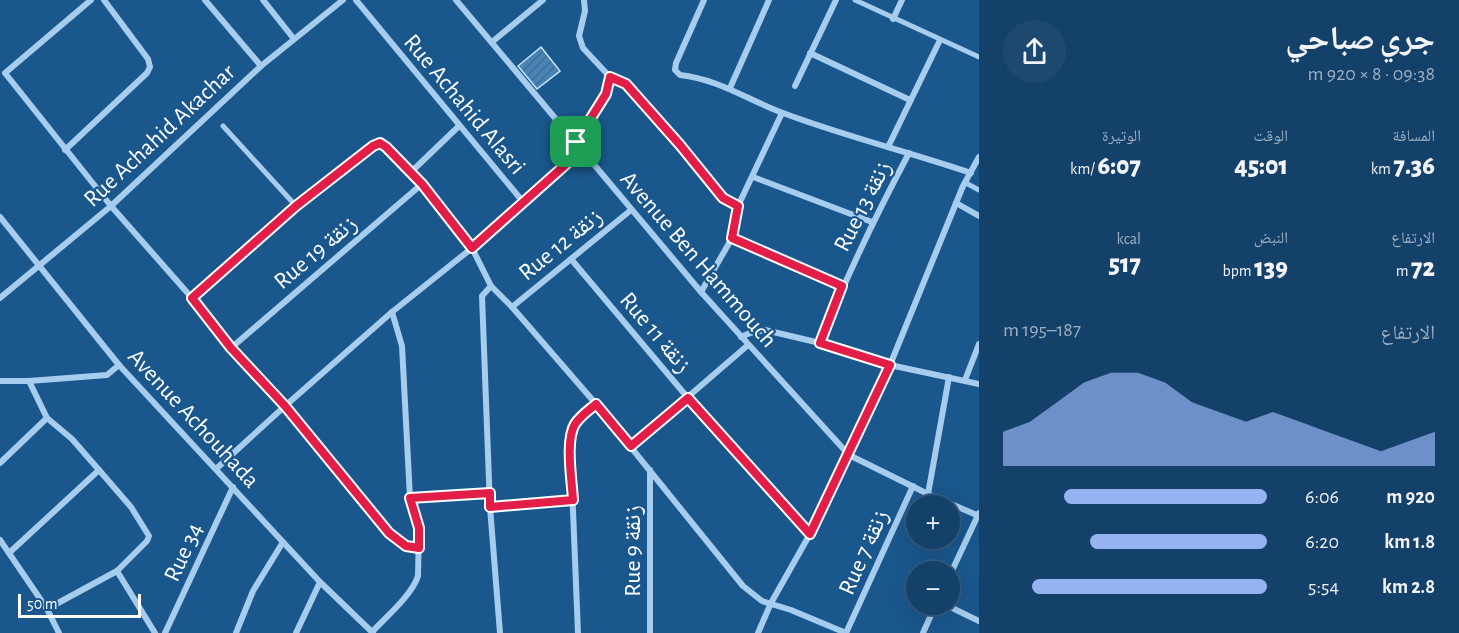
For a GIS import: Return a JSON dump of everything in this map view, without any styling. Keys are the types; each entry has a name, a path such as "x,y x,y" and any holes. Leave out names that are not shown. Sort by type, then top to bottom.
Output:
{"street":[{"path":"91,0 5,73 111,206 192,298 231,348 285,406 389,533 406,546 419,548"},
{"path":"65,150 147,73 150,67 148,59 104,0"},
{"path":"205,0 261,66"},
{"path":"263,0 294,39"},
{"name":"Rue Achahid Akachar","path":"0,298 111,206 261,66 344,0"},
{"name":"Rue Achahid Alasri","path":"356,0 524,203"},
{"name":"Avenue Ben Hammouch","path":"456,0 701,292 849,455"},
{"path":"492,42 543,0"},
{"path":"584,0 585,11 579,36 583,48 610,77 626,84 723,198 738,206"},
{"path":"704,0 676,63 675,70 680,75 699,78 729,88 782,113 971,173"},
{"path":"729,88 769,0"},
{"path":"795,86 836,0"},
{"path":"855,0 979,57"},
{"path":"893,19 902,0"},
{"path":"888,147 940,40"},
{"path":"810,53 910,100"},
{"path":"576,142 606,94 610,77"},
{"path":"701,292 732,238 738,206 782,113"},
{"path":"223,126 296,206"},
{"path":"410,173 459,126"},
{"path":"192,298 296,206 373,146 380,143 422,184 472,248 491,286 596,404 743,586 756,598 846,633"},
{"path":"216,469 392,312 472,248 582,150"},
{"name":"Rue 13 زنقة","path":"820,343 842,286 872,222 909,153"},
{"path":"758,633 771,603 810,534 849,455 890,365 956,203 979,157"},
{"path":"753,177 872,222"},
{"path":"966,183 979,190"},
{"name":"Rue 19 زنقة","path":"231,348 422,184"},
{"path":"956,203 979,216"},
{"name":"Rue 12 زنقة","path":"512,307 631,210"},
{"name":"Avenue Achouhada","path":"0,218 119,365 320,582 373,632"},
{"path":"732,238 842,286"},
{"name":"Rue 11 زنقة","path":"571,259 688,398 810,534"},
{"path":"491,286 482,296 490,507 500,633"},
{"path":"373,632 416,583 418,576 419,528 410,498 402,346 392,312"},
{"path":"741,337 765,330 820,343 890,365 979,384"},
{"path":"965,380 979,344"},
{"path":"631,446 748,345"},
{"path":"0,381 107,375 119,365"},
{"path":"928,494 949,377"},
{"path":"29,381 47,418 72,440 131,507 148,530 149,536 147,541 117,571 47,609"},
{"path":"578,633 572,431 581,417 596,404"},
{"path":"0,463 47,418"},
{"path":"849,455 928,494 979,515 957,561"},
{"name":"Rue 9 زنقة","path":"650,469 650,633"},
{"path":"9,553 99,470"},
{"name":"Rue 7 زنقة","path":"846,633 913,486"},
{"name":"Rue 34","path":"165,633 233,487"},
{"path":"410,498 490,493"},
{"path":"490,507 573,500"},
{"path":"0,540 47,609 59,633"},
{"path":"236,633 253,591 283,542"},
{"path":"117,571 155,633"},
{"path":"296,633 320,582"},
{"path":"960,612 979,621"},
{"path":"924,633 931,615"}],"building":[{"path":"541,47 560,71 537,89 518,66"}],"route":[{"path":"610,77 626,84 723,198 738,206 732,238 842,286 820,343 890,365 810,534 688,398 631,446 596,404 581,417 575,424 570,437 573,500 490,507 490,493 410,498 419,528 419,548 406,546 389,533 357,496 285,406 231,348 192,298 296,206 373,146 380,143 422,184 472,248 582,150 576,142 606,94 610,77"}]}
